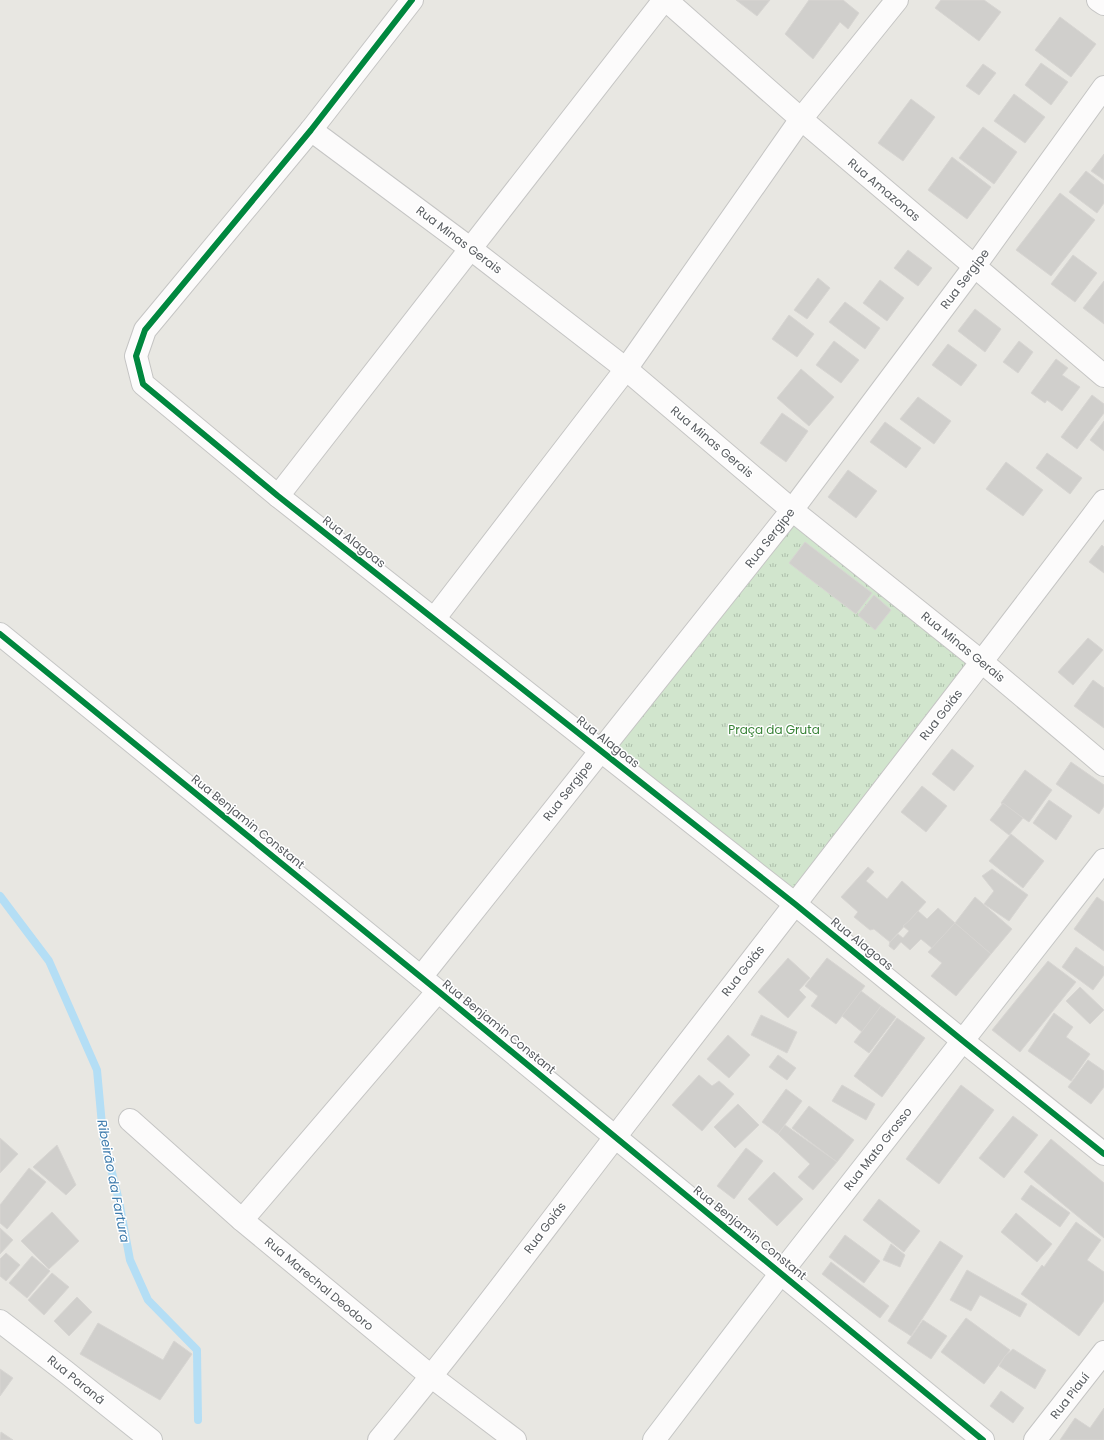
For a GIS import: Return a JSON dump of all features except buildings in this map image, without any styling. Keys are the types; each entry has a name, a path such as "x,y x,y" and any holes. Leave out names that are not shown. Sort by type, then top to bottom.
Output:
{"street":[{"path":"311,130 412,0"},
{"path":"278,496 665,0"},
{"name":"Rua Amazonas","path":"665,0 801,119 1104,376"},
{"path":"434,620 626,369 801,119 897,0"},
{"path":"1098,0 1104,4"},
{"name":"Rua Sergipe","path":"421,977 792,510 974,267 1104,87"},
{"name":"Rua Minas Gerais","path":"311,130 472,248 626,369 792,510 982,662 1104,765"},
{"name":"Rua Alagoas","path":"311,130 145,330 136,356 143,384 278,496 795,904 1104,1154"},
{"name":"Rua Goiás","path":"379,1440 432,1377 1104,501"},
{"name":"Rua Benjamin Constant","path":"0,634 421,977 983,1440"},
{"name":"Rua Mato Grosso","path":"654,1440 781,1273 1104,860"},
{"path":"242,1220 438,991"},
{"name":"Rua Marechal Deodoro","path":"130,1120 242,1220 432,1377 515,1440"},
{"name":"Rua Paraná","path":"0,1321 66,1372 148,1439"},
{"name":"Rua Piauí","path":"1035,1440 1104,1352"}],"green space":[{"name":"Praça da Gruta","path":"794,522 969,660 796,893 610,751"}],"waterway":[{"name":"Ribeirão da Fartura","path":"0,896 49,961 97,1070 103,1136 119,1201 130,1260 148,1300 197,1350 198,1420"}],"cycle path":[{"path":"412,0 311,130 145,330 136,356 143,384 278,496 795,904 1104,1154"},
{"path":"0,634 438,991 983,1440"}]}
